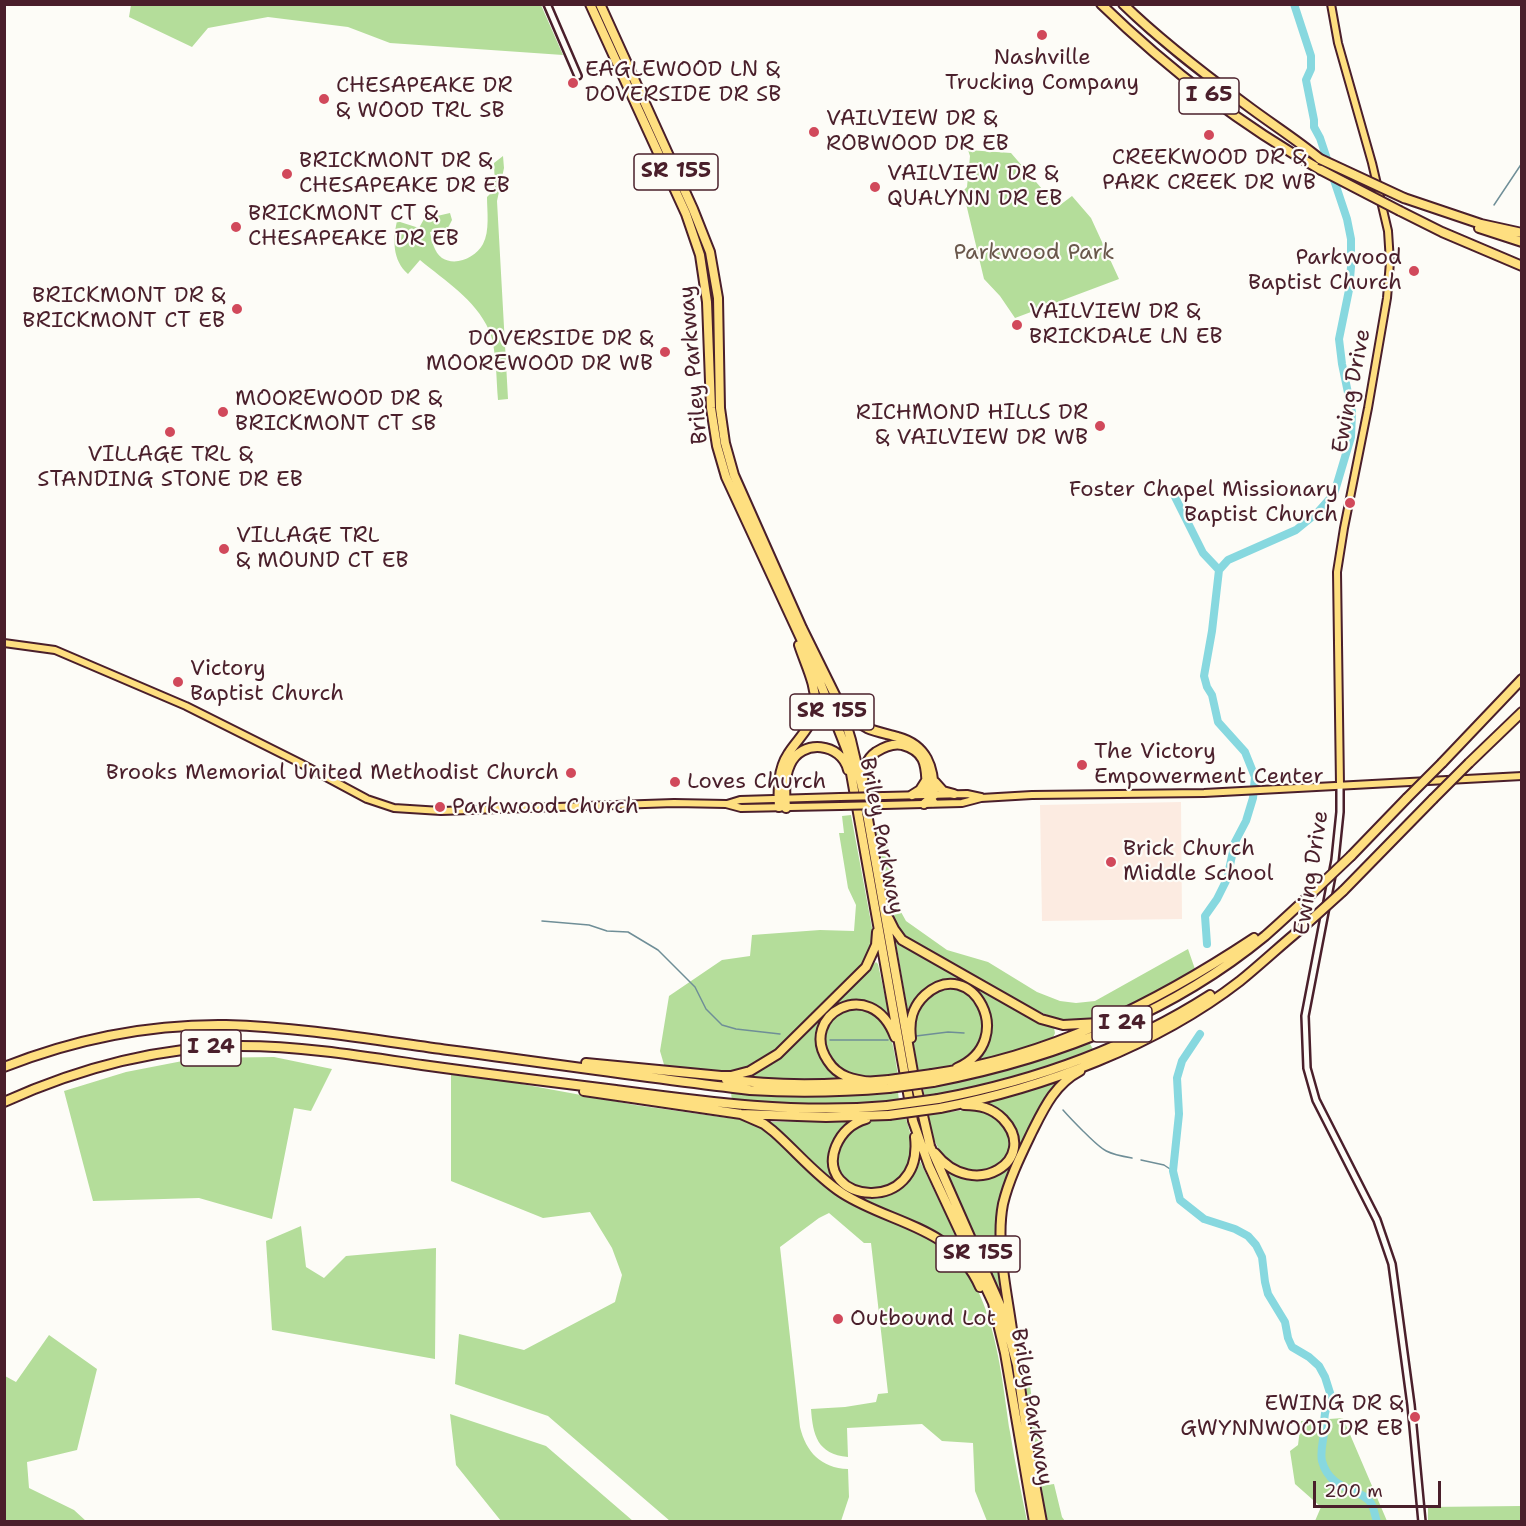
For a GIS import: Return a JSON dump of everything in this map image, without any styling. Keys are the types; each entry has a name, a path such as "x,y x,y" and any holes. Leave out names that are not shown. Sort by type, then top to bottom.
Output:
{"highway":[{"name":"I 65","path":"1101,4 1146,47 1235,116 1292,154 1400,211 1521,268"},
{"name":"I 65","path":"1123,4 1146,26 1204,73 1320,159 1425,206 1521,234"},
{"name":"Briley Parkway","path":"601,5 710,252 718,298 720,408 734,475 802,628 841,707 851,740 863,791 913,1072 930,1146 1001,1307 1017,1365 1042,1521"},
{"name":"Briley Parkway","path":"591,8 686,214 693,234 705,278 712,417 726,477 814,667 851,766 913,1120 929,1166 993,1303 1005,1353 1034,1521"},
{"path":"1425,206 1468,225 1521,242"},
{"path":"782,803 782,766 788,753 805,734 816,705 813,686 785,604"},
{"name":"I 24","path":"4,1067 84,1041 174,1027 257,1026 750,1090 830,1092 998,1068 1035,1058 1120,1025 1194,985 1241,953 1288,916 1351,856 1497,707 1521,677"},
{"path":"841,707 866,727 902,738 918,746 928,758 931,779 930,799"},
{"name":"I 24","path":"4,1102 69,1075 130,1059 241,1046 299,1049 763,1108 888,1111 939,1104 1077,1061 1130,1039 1201,1001 1271,953 1343,891 1521,712"},
{"path":"863,791 866,763 873,754 887,746 898,744 913,750 922,759 931,779 943,791 954,794"},
{"path":"782,803 790,765 795,757 811,747 829,748 837,753 847,766 856,813 862,827"},
{"path":"912,795 931,779"},
{"path":"509,1058 731,1076 750,1071 769,1061 801,1032 870,962 877,937 875,901"},
{"path":"884,908 894,930 902,940 1041,1018 1063,1025 1084,1025 1109,1021"},
{"path":"943,1073 1029,1052 1109,1021 1188,979 1288,916"},
{"path":"1017,1365 1001,1239 1002,1214 1006,1193 1022,1154 1051,1096 1069,1078 1156,1034 1193,1012 1239,981 1271,953"},
{"path":"913,1072 910,1022 918,1004 930,991 938,987 954,985 968,989 981,1001 987,1014 984,1043 975,1056 964,1065 932,1078"},
{"path":"889,1084 856,1081 846,1077 829,1063 823,1054 821,1043 821,1032 826,1021 839,1008 846,1006 862,1005 876,1010 892,1029 903,1061"},
{"path":"951,1106 1045,1080 1098,1062"},
{"path":"695,1074 783,1084 833,1085 872,1082"},
{"path":"524,1078 608,1096 741,1114 877,1116"},
{"path":"930,1146 947,1165 969,1176 983,1176 996,1172 1009,1159 1013,1149 1013,1137 1002,1119 992,1110 980,1106 939,1104"},
{"path":"888,1111 857,1122 847,1130 837,1144 834,1157 836,1172 843,1183 852,1190 879,1194 890,1190 902,1181 911,1170 916,1148 913,1120"},
{"path":"741,1114 764,1124 773,1131 842,1193 926,1231 952,1248 977,1281 1005,1353"}],"main road":[{"name":"Ewing Drive","path":"1331,4 1338,43 1372,163 1388,231 1390,262 1387,298 1337,572 1340,785"},
{"path":"4,643 55,650 186,706 367,799 394,808 441,811 674,803 726,804 740,800 840,806 884,805 954,794 967,794 981,798"},
{"path":"782,803 912,795 962,802 981,798 1239,791 1521,776"}],"street":[{"path":"547,4 578,76"},
{"name":"Ewing Drive","path":"1340,785 1341,812 1335,860 1305,1016 1306,1068 1319,1108 1377,1220 1392,1264 1410,1399 1422,1521"}],"shaded area":[{"name":"Brick Church Middle School","path":"1181,802 1182,919 1042,921 1040,805"}],"green space":[{"path":"131,5 541,5 563,55 390,43 348,27 268,17 208,28 192,47 129,17"},
{"name":"Parkwood Park","path":"968,150 1011,153 1055,204 1060,205 1072,196 1091,218 1119,279 1015,318 1000,296 984,279 963,191 967,187 970,156"},
{"path":"503,156 504,168 497,201 508,399 498,400 494,346 483,319 459,291 420,260 408,274 396,256 395,235 397,221 419,228 424,219 450,213 452,220 448,228 430,232 437,253 447,261 459,261 471,257 480,249 487,233 487,197 495,189 494,163"},
{"path":"851,815 873,933 870,953 864,962 775,1052 746,1069 717,1072 665,1068 660,1051 669,996 722,960 750,956 752,935 820,930 854,931 856,905 848,888 839,833 844,833 842,816"},
{"path":"885,831 896,903 906,921 947,950 988,962 1037,992 1060,1001 1076,1003 1095,1001 1188,949 1196,972 1108,1018 1076,1023 1060,1021 1008,997 906,940 894,925 891,914 877,832"},
{"path":"895,937 909,949 1054,1028 1053,1037 1045,1043 1026,1049 980,1060 978,1058 986,1045 991,1024 983,1000 976,992 942,983 908,1012"},
{"path":"876,962 890,1020 876,1008 858,1002 839,1004 831,1009 824,1019 819,1041 820,1052 827,1065 843,1080 783,1081 736,1078 776,1059"},
{"path":"951,989 964,992 980,1008 984,1019 981,1043 975,1053 960,1064 919,1072 913,1032 917,1009 924,1000 935,993"},
{"path":"859,1008 879,1018 885,1026 892,1043 898,1075 856,1077 843,1072 833,1063 827,1053 824,1041 826,1029 832,1019 843,1012"},
{"path":"1089,1042 1094,1051 1073,1059 1010,1078 925,1098 923,1088 1007,1070"},
{"path":"274,1057 332,1069 311,1111 294,1108 272,1219 199,1198 93,1201 64,1091 126,1072 198,1058"},
{"path":"451,1073 635,1105 750,1121 773,1137 836,1195 849,1203 920,1232 946,1248 962,1265 975,1286 993,1333 1027,1521 987,1521 975,1491 973,1443 942,1441 922,1424 847,1428 848,1457 829,1452 819,1442 813,1427 811,1409 876,1402 878,1394 888,1393 871,1243 864,1243 829,1213 780,1247 800,1427 806,1444 816,1457 830,1466 848,1469 849,1497 841,1521 670,1521 548,1416 455,1384 459,1334 524,1350 615,1302 622,1275 612,1248 590,1212 543,1218 451,1181"},
{"path":"1063,1078 1027,1137 1003,1190 999,1209 1005,1303 943,1165 966,1177 983,1179 1000,1174 1010,1161 1015,1135 986,1105 986,1102"},
{"path":"731,1092 823,1097 898,1092 899,1101 836,1105 732,1102"},
{"path":"973,1109 988,1113 999,1121 1006,1131 1009,1143 1007,1154 1001,1163 989,1169 969,1171 948,1161 942,1154 932,1135 926,1115"},
{"path":"905,1117 912,1147 903,1175 889,1188 874,1191 859,1188 847,1179 839,1166 837,1152 843,1138 864,1123"},
{"path":"854,1120 844,1129 831,1163 846,1188 850,1192 871,1197 889,1192 910,1174 918,1157 965,1255 963,1256 926,1228 854,1197 828,1179 769,1122"},
{"path":"301,1226 306,1267 324,1278 346,1256 436,1248 435,1359 272,1330 266,1241"},
{"path":"49,1335 97,1369 77,1450 27,1462 29,1488 74,1510 86,1521 5,1521 5,1376 16,1382"},
{"path":"1025,1369 1028,1372 1036,1427 1044,1437 1042,1464 1047,1485 1054,1484 1065,1521 1046,1521 1027,1406"},
{"path":"450,1414 546,1446 633,1521 501,1521 456,1465"},
{"path":"1343,1418 1387,1521 1315,1521 1321,1507 1295,1484 1290,1451 1298,1445 1301,1421"},
{"path":"1521,1506 1521,1521 1428,1521 1428,1507"}],"waterway":[{"path":"1207,944 1205,916 1227,879 1235,842 1246,821 1253,798 1255,777 1245,752 1218,722 1212,695 1204,676 1219,570 1228,560 1296,530 1318,512 1334,494 1351,437 1352,412 1339,339 1349,290 1351,239 1347,219 1320,138 1314,127 1306,80 1311,69 1311,56 1294,4"},
{"path":"1494,205 1522,163"},
{"path":"1174,495 1203,553 1219,570"},
{"path":"542,921 589,925 607,931 628,932 658,950 695,987 706,1009 722,1025 736,1029 780,1034"},
{"path":"916,1036 948,1032 964,1033"},
{"path":"1200,1034 1182,1061 1177,1078 1179,1114 1173,1171 1180,1200 1204,1219 1235,1229 1248,1236 1256,1245 1262,1257 1268,1294 1285,1322 1292,1347 1319,1366 1331,1396 1325,1414 1321,1451 1326,1471 1339,1484 1367,1498 1372,1505 1377,1522"},
{"path":"830,1040 888,1040"},
{"path":"1063,1110 1104,1150 1132,1158"},
{"path":"1141,1160 1164,1165 1173,1171"}],"place":[{"name":"Nashville Trucking Company","path":"1042,35"},
{"name":"EAGLEWOOD LN & DOVERSIDE DR SB","path":"573,83"},
{"name":"CHESAPEAKE DR & WOOD TRL SB","path":"324,99"},
{"name":"VAILVIEW DR & ROBWOOD DR EB","path":"814,132"},
{"name":"CREEKWOOD DR & PARK CREEK DR WB","path":"1209,135"},
{"name":"BRICKMONT DR & CHESAPEAKE DR EB","path":"287,174"},
{"name":"VAILVIEW DR & QUALYNN DR EB","path":"875,187"},
{"name":"BRICKMONT CT & CHESAPEAKE DR EB","path":"236,227"},
{"name":"Parkwood Baptist Church","path":"1414,271"},
{"name":"BRICKMONT DR & BRICKMONT CT EB","path":"237,309"},
{"name":"VAILVIEW DR & BRICKDALE LN EB","path":"1017,325"},
{"name":"DOVERSIDE DR & MOOREWOOD DR WB","path":"665,352"},
{"name":"MOOREWOOD DR & BRICKMONT CT SB","path":"223,412"},
{"name":"RICHMOND HILLS DR & VAILVIEW DR WB","path":"1100,426"},
{"name":"VILLAGE TRL & STANDING STONE DR EB","path":"170,432"},
{"name":"Foster Chapel Missionary Baptist Church","path":"1350,503"},
{"name":"VILLAGE TRL & MOUND CT EB","path":"224,549"},
{"name":"Victory Baptist Church","path":"178,682"},
{"name":"The Victory Empowerment Center","path":"1082,765"},
{"name":"Brooks Memorial United Methodist Church","path":"571,773"},
{"name":"Loves Church","path":"675,782"},
{"name":"Parkwood Church","path":"440,807"},
{"name":"Brick Church Middle School","path":"1111,862"},
{"name":"Outbound Lot","path":"838,1319"},
{"name":"EWING DR & GWYNNWOOD DR EB","path":"1415,1417"}]}
